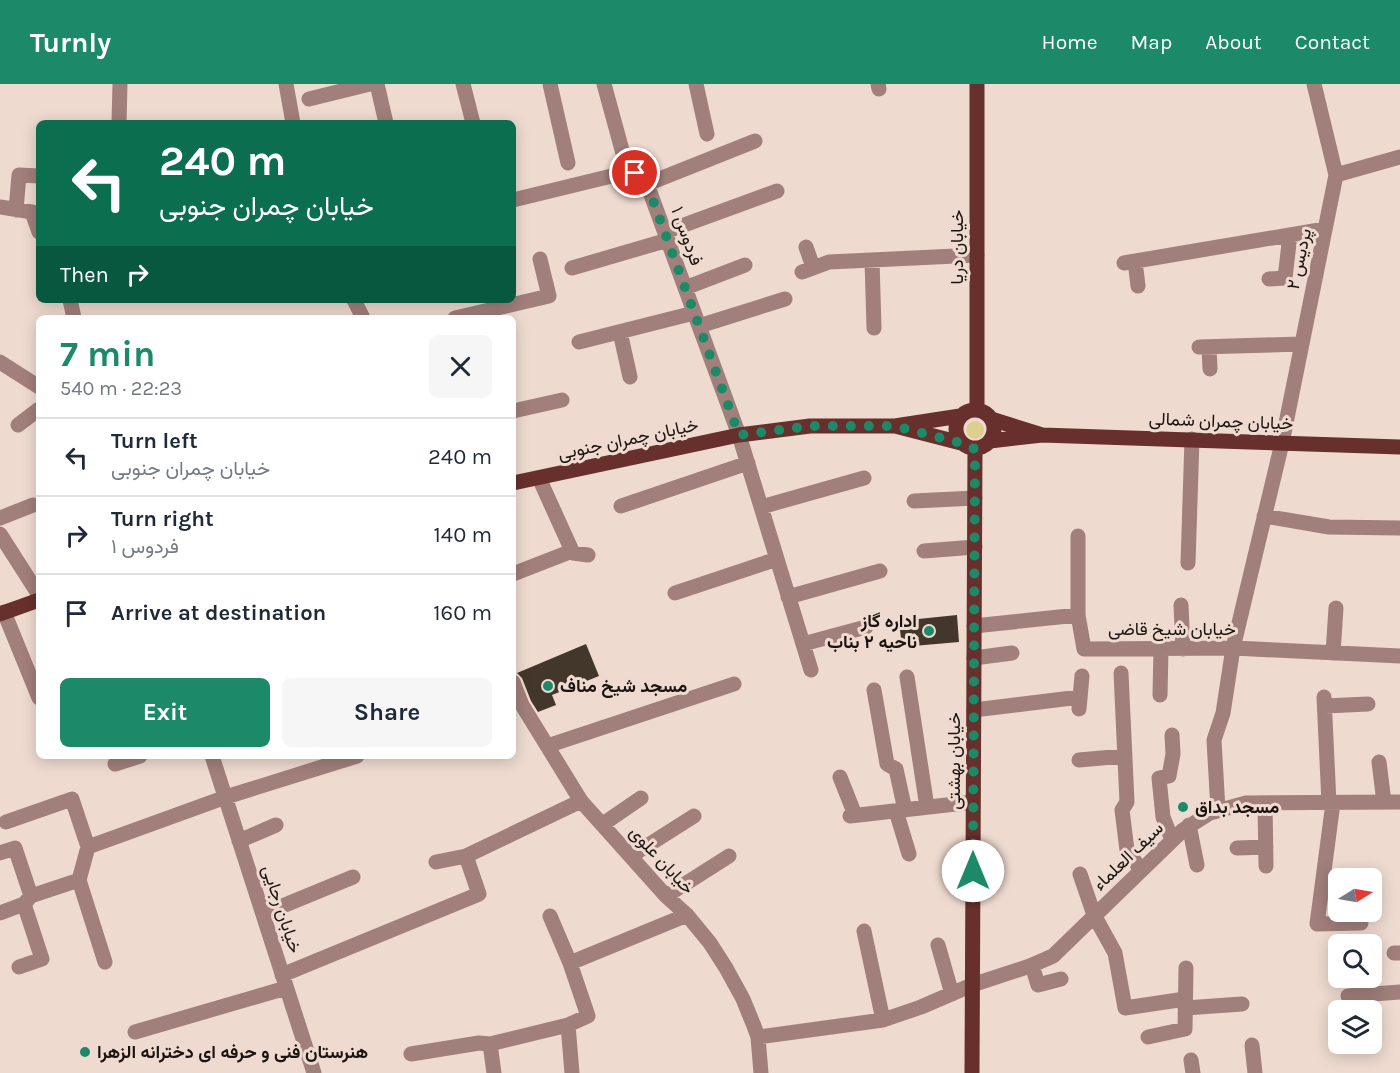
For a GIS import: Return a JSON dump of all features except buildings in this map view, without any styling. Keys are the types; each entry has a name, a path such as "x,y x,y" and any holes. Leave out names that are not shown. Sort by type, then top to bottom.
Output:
{"main road":[{"name":"خیابان دریا","path":"977,84 977,410"},
{"path":"971,410 977,410 982,411 991,419 994,430 986,445 975,449 961,443 957,438 955,428 960,416 971,410"},
{"name":"خیابان چمران جنوبی","path":"516,482 739,435 810,426 895,426 960,416"},
{"name":"خیابان چمران شمالی","path":"991,419 1042,435"},
{"name":"خیابان چمران جنوبی","path":"895,426 961,443"},
{"name":"خیابان چمران شمالی","path":"990,441 1042,435 1400,447"},
{"name":"خیابان بهشتی","path":"972,1073 975,449"},
{"path":"2,613 36,601"}],"street":[{"path":"119,120 120,84"},
{"path":"286,84 292,120"},
{"path":"309,99 370,84"},
{"path":"376,84 385,120"},
{"path":"464,84 472,120"},
{"path":"550,84 568,163"},
{"path":"604,84 628,172"},
{"path":"696,84 707,134"},
{"name":"پردیس ۲","path":"1218,810 1214,741 1223,713 1233,648 1282,442 1336,175 1314,84"},
{"path":"516,199 628,172 635,173 647,184 755,141"},
{"path":"1336,175 1400,157"},
{"path":"16,210 19,175 36,176"},
{"name":"فردوس ۱","path":"647,184 739,435 811,670"},
{"path":"572,268 666,236 777,191"},
{"path":"0,207 32,212 36,223"},
{"path":"1138,286 1130,262 1325,230"},
{"path":"1269,279 1285,278 1290,235"},
{"path":"806,247 807,269 829,262 977,255"},
{"path":"468,315 549,296 540,259"},
{"path":"872,260 874,328"},
{"path":"685,288 745,265"},
{"path":"579,342 785,299"},
{"path":"620,332 630,377"},
{"path":"1210,369 1204,347 1302,344"},
{"path":"0,362 36,385"},
{"path":"516,410 562,400"},
{"path":"18,425 36,411"},
{"path":"1188,563 1192,440"},
{"path":"621,506 748,463"},
{"path":"539,478 573,553 588,555"},
{"path":"761,507 864,478"},
{"path":"914,501 975,498"},
{"path":"0,518 33,505"},
{"path":"1264,516 1329,527 1400,528"},
{"path":"0,534 36,590"},
{"path":"974,626 1078,615 1078,536"},
{"path":"924,551 975,547"},
{"path":"516,573 572,551"},
{"path":"675,593 777,559"},
{"path":"788,597 880,571"},
{"path":"1181,604 1183,649"},
{"path":"1333,653 1336,608"},
{"path":"2,613 36,691"},
{"name":"خیابان شیخ قاضی","path":"1078,615 1084,649 1233,648 1400,656"},
{"path":"803,644 866,627"},
{"path":"1160,695 1161,649"},
{"path":"974,658 1012,653"},
{"path":"1121,673 1128,802 1122,810 1127,849 1142,870"},
{"path":"974,710 1080,703 1082,676"},
{"path":"907,677 927,807"},
{"path":"547,746 734,684"},
{"path":"874,690 887,764 896,770 900,810 909,854"},
{"path":"1362,923 1317,924 1331,803 1324,701 1368,704"},
{"name":"خیابان علوی","path":"518,706 582,801 710,943 743,999 758,1037 761,1073"},
{"path":"1172,735 1173,754 1169,776 1159,778 1162,817 1172,840"},
{"path":"1079,759 1124,756"},
{"path":"115,764 131,759"},
{"name":"خیابان رجایی","path":"213,759 314,1073"},
{"path":"88,847 225,797 347,759"},
{"path":"1379,762 1384,802"},
{"path":"840,777 852,816 973,802"},
{"path":"603,824 640,798"},
{"path":"6,822 72,799 88,847 79,880 105,962"},
{"path":"436,862 466,856 582,801"},
{"name":"سیف العلماء","path":"758,1037 883,1020 1053,956 1172,840 1189,825 1218,810 1246,803 1400,802"},
{"path":"1265,803 1266,866"},
{"path":"631,856 694,816"},
{"path":"239,841 276,825"},
{"path":"1189,825 1197,865"},
{"path":"1237,848 1266,847"},
{"path":"0,854 15,848 42,959 19,968"},
{"path":"135,1032 284,982 479,894 466,856"},
{"path":"666,896 729,856"},
{"path":"1080,874 1094,915 1115,953 1125,1008 1185,1004 1242,1004"},
{"path":"263,914 353,877"},
{"path":"0,913 79,880"},
{"path":"570,963 687,915"},
{"path":"411,1054 479,1043 490,1044 568,1024 588,1016 570,963 550,916"},
{"path":"864,932 883,1020"},
{"path":"939,945 952,994"},
{"path":"1032,965 1038,985 1061,979"},
{"path":"1148,1037 1185,1029 1186,968"},
{"path":"1348,996 1400,992"},
{"path":"568,1024 572,1073"},
{"path":"490,1044 494,1073"},
{"path":"1252,1045 1255,1073"}],"shaded area":[{"path":"975,421 981,424 984,430 981,436 975,439 969,436 966,430 969,424"}],"place":[{"name":"اداره گاز ناحیه ۲ بناب","path":"929,631"},
{"name":"مسجد شیخ مناف","path":"548,686"},
{"name":"مسجد بداق","path":"1183,807"},
{"name":"هنرستان فنی و حرفه ای دخترانه الزهرا","path":"85,1052"}],"route":[{"path":"635,173 647,184 739,435 810,426 895,426 961,443 975,449 973,871"}]}
